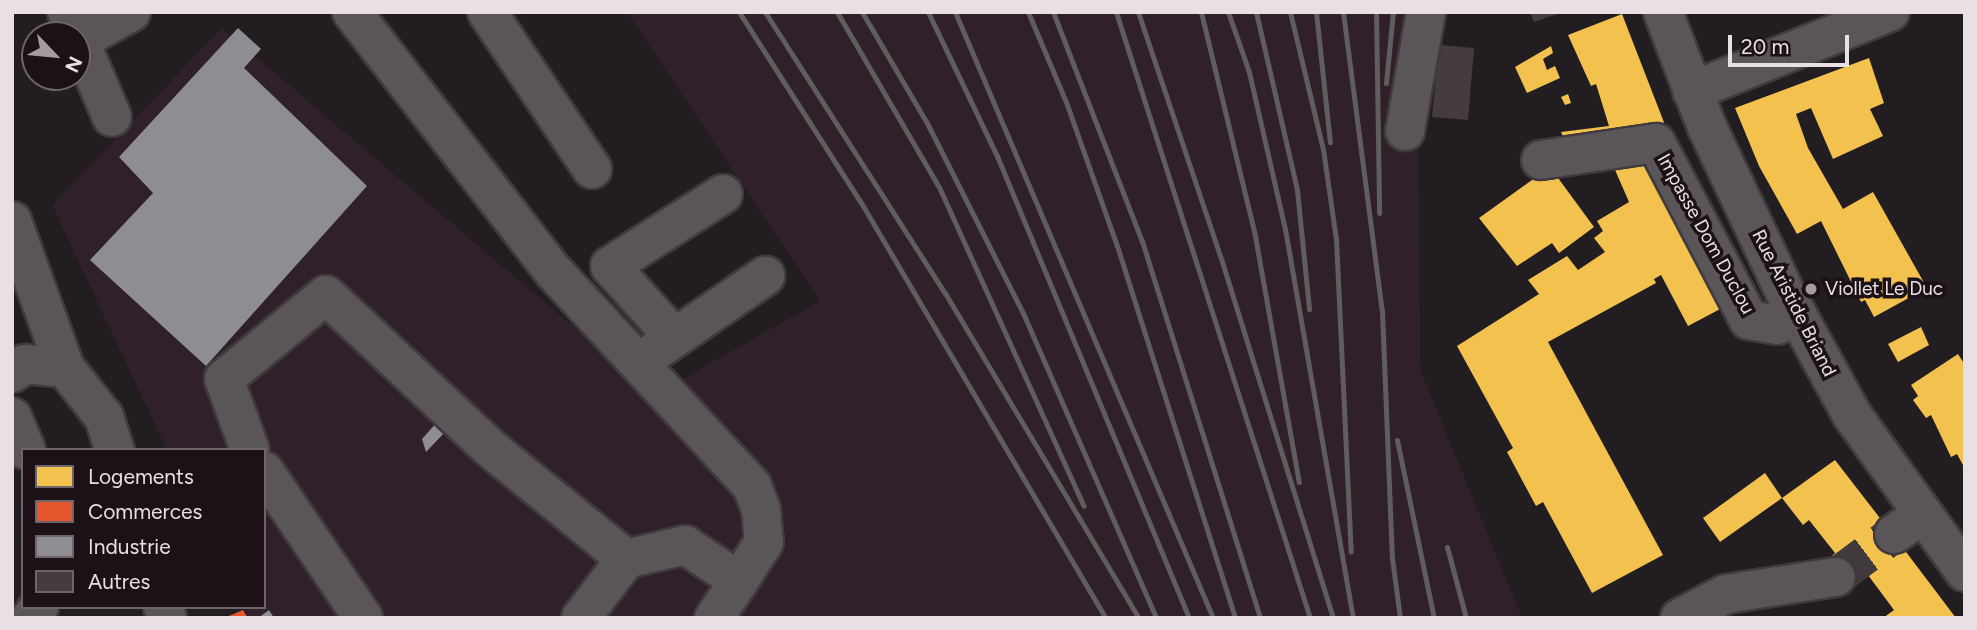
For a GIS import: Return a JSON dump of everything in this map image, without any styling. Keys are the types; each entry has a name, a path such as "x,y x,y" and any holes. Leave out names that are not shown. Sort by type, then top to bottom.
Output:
{"street":[{"path":"91,22 131,12"},
{"path":"352,12 554,272 752,486 761,509 764,542 714,618"},
{"path":"487,12 592,169"},
{"path":"1405,131 1426,12"},
{"name":"Rue Aristide Briand","path":"1663,12 1692,91 1799,318 1909,524 1965,572"},
{"path":"1692,91 1890,12"},
{"path":"91,67 112,117"},
{"name":"Impasse Dom Duclou","path":"1541,160 1656,143 1749,320 1777,325 1799,318"},
{"path":"673,336 610,266 723,194"},
{"path":"12,221 65,368 104,417 114,448"},
{"path":"639,364 673,336 765,276"},
{"path":"249,448 224,379 326,295 491,448 626,559"},
{"path":"12,373 24,365 65,368"},
{"path":"12,417 25,448"},
{"path":"266,474 363,618"},
{"path":"581,618 626,559 685,545 739,580"},
{"path":"1680,618 1726,594 1836,577"}],"shaded area":[{"path":"627,12 1417,12 1420,369 1522,618 249,618 244,609 266,609 266,448 166,448 52,205 222,28 654,395 820,301"}],"building: Logements":[{"path":"1622,14 1665,125 1628,140 1567,145 1561,132 1609,126 1596,84 1591,86 1568,35"},
{"path":"1551,46 1553,53 1543,59 1547,70 1555,66 1560,78 1527,93 1515,67"},
{"path":"1869,58 1884,103 1870,109 1883,136 1833,159 1811,108 1796,114 1808,148 1843,209 1873,192 1927,288 1874,317 1865,300 1861,302 1821,221 1797,234 1759,166 1735,108"},
{"path":"1568,94 1571,103 1565,105 1561,97"},
{"path":"1646,160 1724,307 1688,326 1661,275 1654,279 1656,283 1548,342 1663,555 1592,593 1543,502 1536,506 1507,452 1513,448 1457,346 1539,294 1528,280 1567,256 1578,270 1605,252 1594,238 1603,231 1597,221 1629,202 1612,163"},
{"path":"1550,167 1594,227 1559,253 1552,243 1517,266 1479,218"},
{"path":"1921,327 1929,345 1898,362 1888,344"},
{"path":"1958,354 1965,365 1963,465 1957,454 1951,457 1931,415 1926,418 1913,400 1918,396 1911,385"},
{"path":"1835,460 1956,618 1883,618 1894,610 1865,571 1847,584 1829,559 1835,553 1809,520 1803,525 1782,498"},
{"path":"1765,473 1782,498 1720,542 1703,518"}],"building: Commerces":[{"path":"243,610 248,618 224,618"}],"building: Industrie":[{"path":"238,28 261,49 244,68 367,186 206,366 90,260 153,193 119,157"},
{"path":"438,421 447,430 426,452 422,439"},
{"path":"269,610 274,618 258,618"}],"building: Autres":[{"path":"1530,12 1560,12 1560,13 1534,22"},
{"path":"1439,45 1474,48 1468,120 1432,117"}],"tunnel":[{"path":"1836,577 1894,534"}],"railway":[{"path":"739,12 860,201 1106,618"},
{"path":"765,12 945,293 1139,618"},
{"path":"837,12 939,187 1084,506"},
{"path":"862,12 928,125 1023,313 1156,618"},
{"path":"928,12 997,156 1189,618"},
{"path":"955,12 1213,618"},
{"path":"1028,12 1066,102 1119,252 1235,618"},
{"path":"1053,12 1142,241 1260,618"},
{"path":"1116,12 1310,618"},
{"path":"1138,12 1224,268 1333,618"},
{"path":"1201,12 1255,236 1299,482"},
{"path":"1228,12 1249,72 1285,229 1353,618"},
{"path":"1256,12 1297,190 1309,309"},
{"path":"1290,12 1323,149 1336,239 1351,552"},
{"path":"1316,12 1330,142"},
{"path":"1343,12 1382,311 1392,558 1400,618"},
{"path":"1376,12 1379,213"},
{"path":"1386,83 1393,12"},
{"path":"1397,440 1434,618"},
{"path":"1447,547 1466,618"}],"place":[{"name":"Viollet Le Duc","path":"1811,289"}]}
